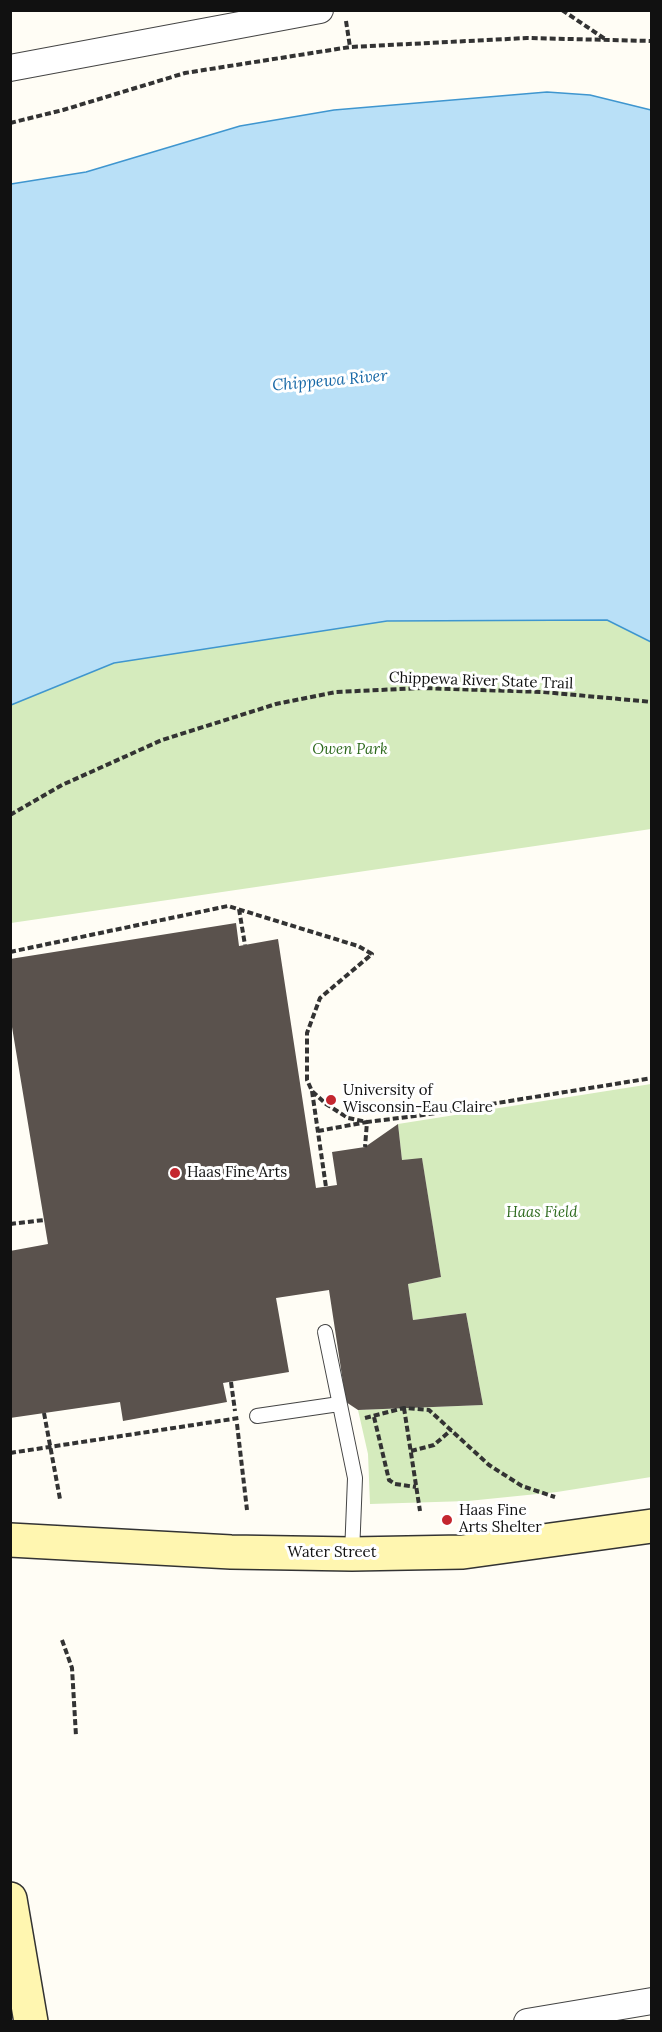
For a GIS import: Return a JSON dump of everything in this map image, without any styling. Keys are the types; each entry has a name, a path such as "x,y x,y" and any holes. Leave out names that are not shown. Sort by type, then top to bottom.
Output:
{"main road":[{"name":"Water Street","path":"10,1540 231,1552 352,1554 463,1552 651,1526"},
{"path":"10,1899 31,2022"}],"street":[{"path":"10,68 320,10"},
{"path":"527,2022 651,2001"}],"lane":[{"path":"325,1332 355,1478 352,1554"},
{"path":"257,1416 339,1404"}],"path":[{"path":"345,10 350,47"},
{"path":"562,10 605,40"},
{"path":"10,123 63,110 185,73 350,47 441,41 651,41"},
{"name":"Chippewa River State Trail","path":"10,815 62,785 162,740 276,704 336,692 422,688 543,692 651,702"},
{"path":"10,952 228,906 358,946 372,954 320,998 307,1032 307,1080 312,1091 326,1186"},
{"path":"239,909 245,945"},
{"path":"318,1131 651,1078"},
{"path":"312,1091 326,1104 348,1118 367,1122"},
{"path":"365,1147 367,1122"},
{"path":"10,1224 44,1220"},
{"path":"231,1382 247,1510"},
{"path":"344,1421 374,1417 404,1408 429,1410 489,1465 522,1486 555,1497"},
{"path":"404,1408 420,1511"},
{"path":"44,1413 60,1498"},
{"path":"10,1453 257,1416"},
{"path":"374,1417 390,1480 395,1484 416,1487"},
{"path":"411,1451 434,1445 451,1430"},
{"path":"62,1640 72,1668 76,1736"}],"green space":[{"name":"Owen Park","path":"607,620 651,642 651,829 11,923 10,705 114,663 387,621"},
{"name":"Haas Field","path":"651,1084 651,1477 557,1492 468,1501 370,1504 368,1454 358,1410 483,1405 466,1313 413,1320 408,1284 441,1277 422,1159 402,1160 398,1124"}],"water":[{"name":"Chippewa River","path":"547,92 590,95 651,110 651,642 607,620 387,621 114,663 11,705 11,184 86,172 240,126 334,110"}],"building":[{"name":"Haas Fine Arts","path":"236,923 239,946 278,939 316,1188 337,1185 332,1152 365,1147 398,1124 402,1160 422,1158 441,1277 408,1284 413,1320 466,1313 483,1405 358,1410 346,1402 329,1290 276,1298 289,1372 223,1383 227,1402 123,1421 120,1402 10,1418 10,1251 48,1244 10,1015 10,959"}],"place":[{"name":"University of Wisconsin-Eau Claire","path":"331,1100"},
{"name":"Haas Fine Arts","path":"175,1173"},
{"name":"Haas Fine Arts Shelter","path":"447,1520"}]}
